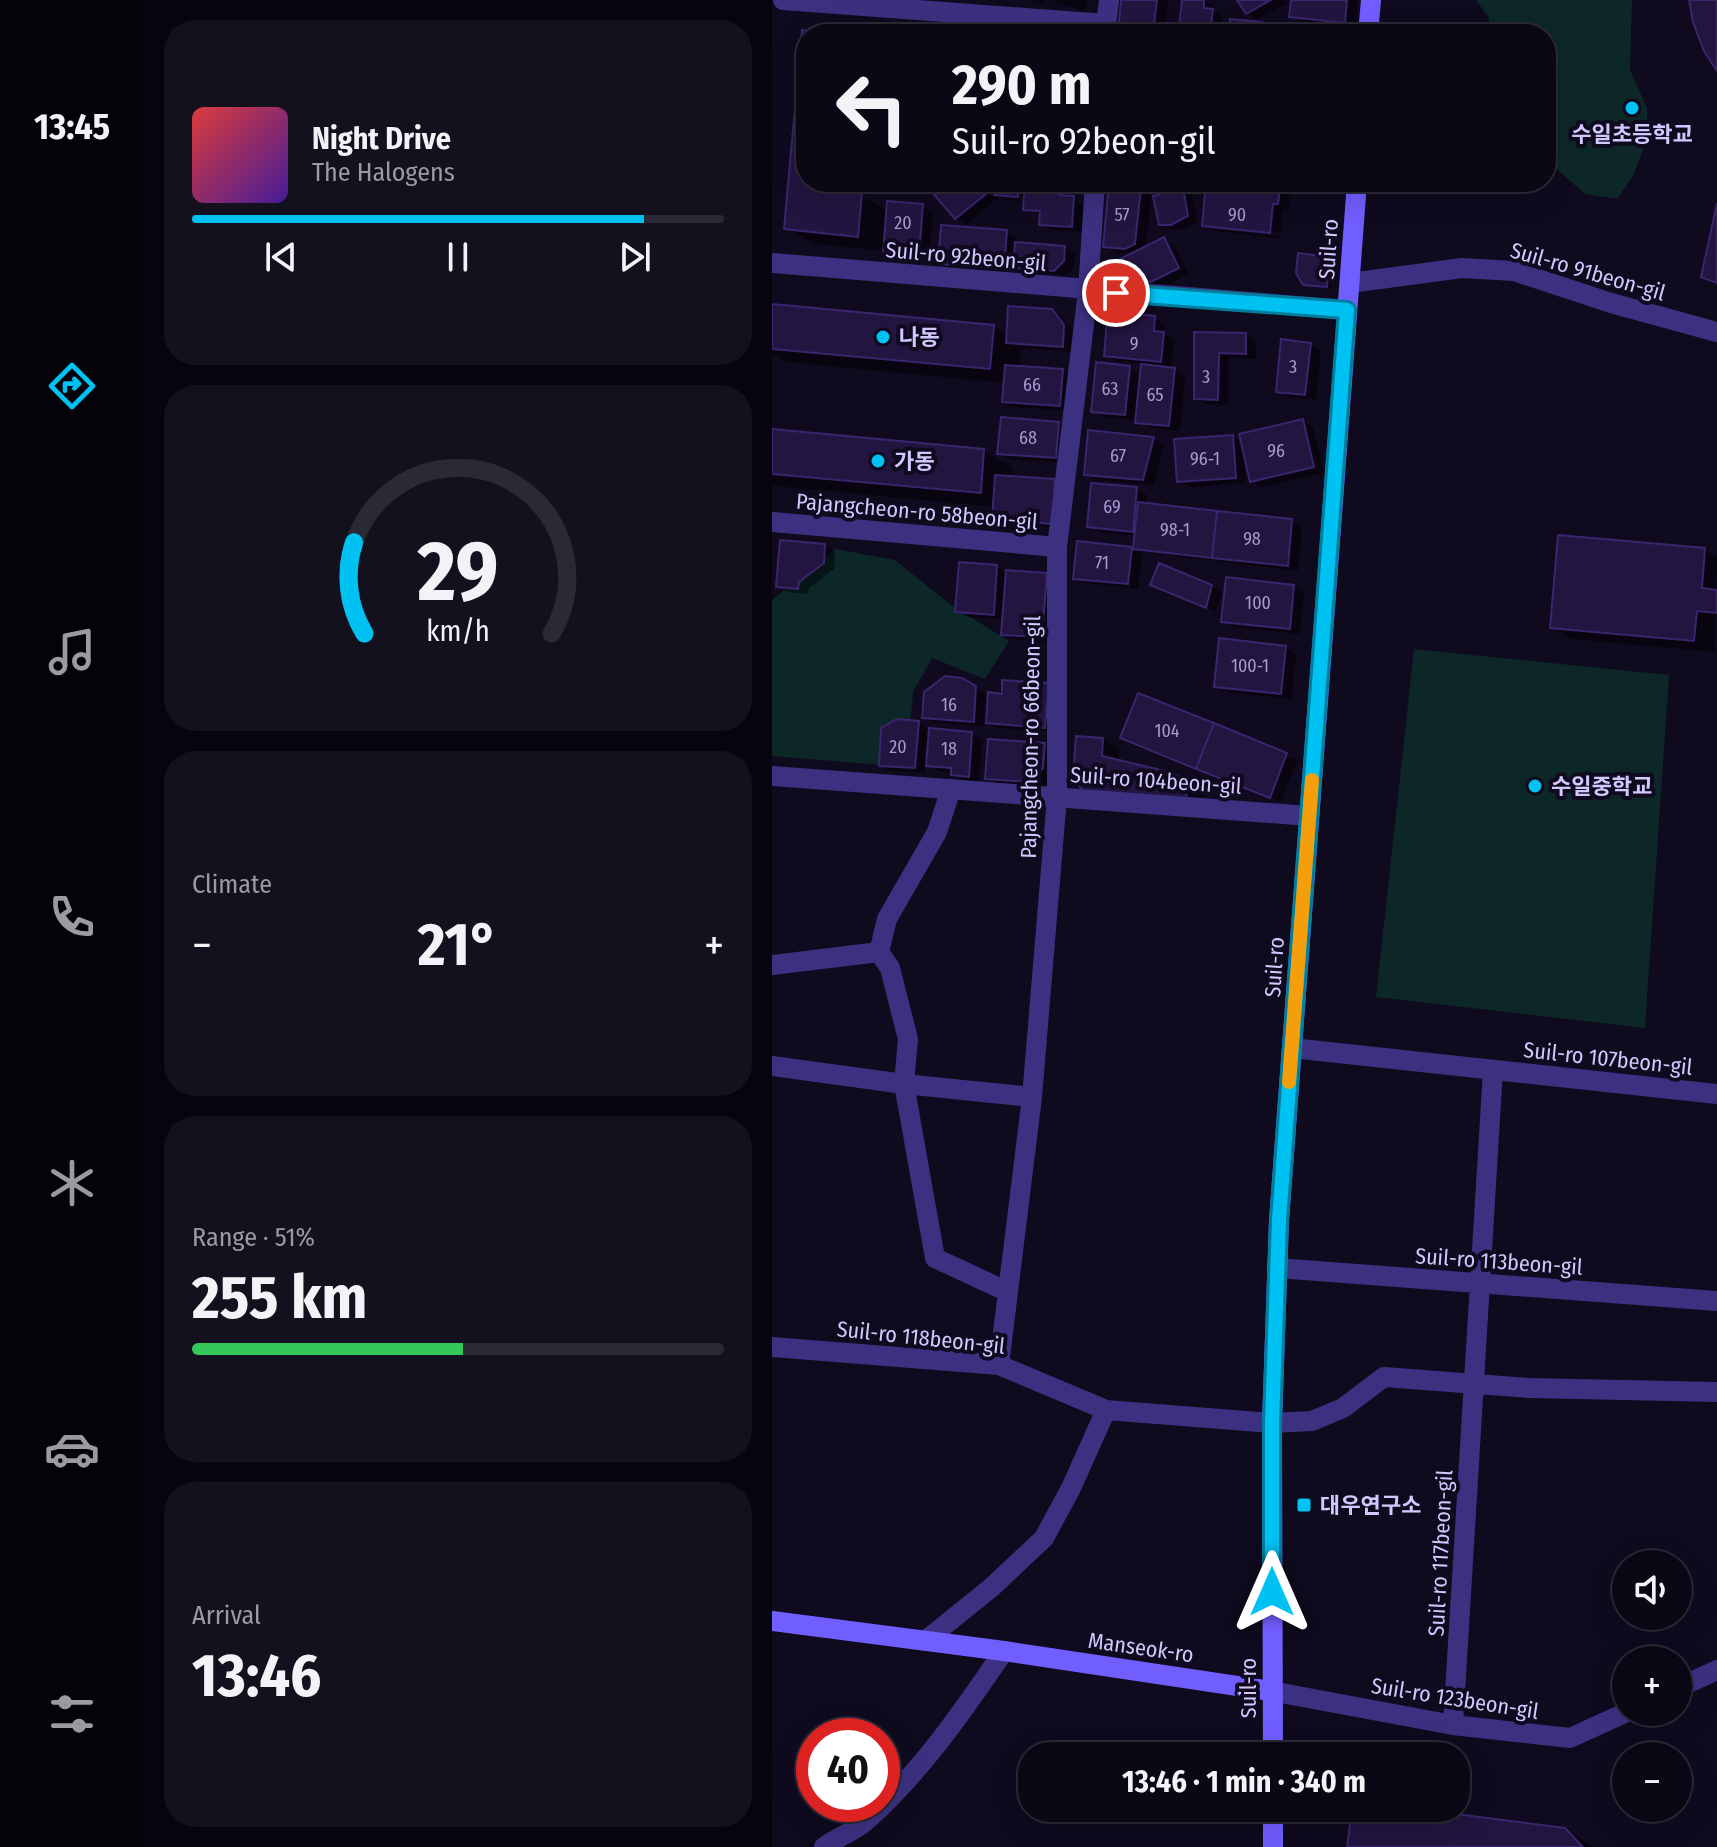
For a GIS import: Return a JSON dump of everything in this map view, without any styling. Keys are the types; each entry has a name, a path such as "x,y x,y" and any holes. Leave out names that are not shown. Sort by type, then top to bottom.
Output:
{"street":[{"path":"783,0 1050,24"},
{"path":"1107,24 1109,0"},
{"path":"1369,24 1371,0"},
{"name":"Pajangcheon-ro 66beon-gil","path":"999,1365 1032,1097 1057,797 1057,547 1088,291 1094,192"},
{"name":"Suil-ro","path":"1273,1742 1272,1423 1277,1268 1356,192"},
{"name":"Suil-ro 92beon-gil","path":"772,263 1347,310"},
{"name":"Suil-ro 91beon-gil","path":"1350,283 1462,268 1514,271 1611,303 1717,332"},
{"name":"Pajangcheon-ro 58beon-gil","path":"772,522 1057,547"},
{"name":"Suil-ro 104beon-gil","path":"772,776 1309,816"},
{"path":"951,789 937,832 887,919 879,952 890,968 908,1039 904,1084 935,1258 1008,1292"},
{"path":"772,965 879,952"},
{"name":"Suil-ro 107beon-gil","path":"1292,1048 1717,1094"},
{"path":"772,1066 1032,1097"},
{"name":"Suil-ro 107beon-gil","path":"1480,1284 1493,1070"},
{"name":"Suil-ro 113beon-gil","path":"1277,1268 1717,1301"},
{"name":"Suil-ro 117beon-gil","path":"1453,1725 1480,1284"},
{"name":"Suil-ro 118beon-gil","path":"772,1347 999,1365 1106,1410 1272,1423"},
{"path":"1272,1423 1312,1421 1343,1408 1384,1377 1529,1388 1717,1392"},
{"path":"925,1641 992,1587 1044,1538 1071,1488 1106,1410"},
{"name":"Manseok-ro","path":"772,1621 1004,1651 1271,1691"},
{"path":"826,1846 864,1823 893,1792 952,1726 1004,1651"},
{"path":"1692,1682 1717,1670"},
{"name":"Suil-ro 123beon-gil","path":"1271,1691 1453,1725 1570,1738 1612,1719"},
{"path":"1273,1822 1273,1847"}],"green space":[{"path":"1476,0 1632,0 1630,70 1647,108 1648,137 1633,176 1617,199 1585,194 1556,169 1556,24 1488,24 1489,18"},
{"path":"835,549 895,560 951,605 1009,641 985,679 932,658 913,692 907,767 772,756 772,600"},
{"path":"1414,649 1669,675 1645,1028 1376,997"}],"building":[{"path":"1121,0 1157,0 1154,24 1119,24"},
{"path":"1182,0 1204,0 1204,8 1213,9 1211,24 1179,24"},
{"path":"1237,0 1271,0 1246,14"},
{"path":"1291,0 1347,0 1345,23 1289,17"},
{"path":"1689,0 1717,0 1717,71 1704,51"},
{"path":"1230,19 1262,22 1262,24 1229,24"},
{"path":"796,96 796,192 862,193 858,237 784,229"},
{"path":"932,192 988,192 955,219"},
{"path":"994,192 1018,192 1018,197 994,195"},
{"path":"1024,192 1059,192 1059,195 1074,196 1072,227 1039,225 1040,211 1023,210"},
{"path":"1108,192 1140,192 1135,244 1125,249 1103,247"},
{"path":"1159,192 1184,192 1188,216 1171,225 1159,225 1153,196 1159,195"},
{"path":"1205,192 1280,192 1278,204 1273,204 1270,233 1202,226"},
{"path":"887,201 923,204 920,242 909,256 883,254"},
{"path":"1717,203 1717,283 1701,277"},
{"path":"941,225 1007,230 1004,269 938,264"},
{"path":"1164,237 1179,268 1151,282 1124,278 1116,261"},
{"path":"1015,242 1065,246 1064,261 1054,271 1013,268"},
{"path":"1298,253 1330,257 1327,287 1303,285 1296,273"},
{"name":"나동","path":"772,304 994,325 990,369 772,349"},
{"path":"1008,306 1052,309 1064,325 1063,347 1006,343"},
{"path":"1118,312 1155,316 1154,331 1164,332 1161,362 1104,356 1107,320"},
{"path":"1194,332 1246,333 1246,354 1219,353 1218,400 1194,399"},
{"path":"1281,339 1311,343 1305,395 1276,392"},
{"path":"1096,362 1130,366 1125,415 1091,412"},
{"path":"1141,364 1175,368 1169,426 1135,423"},
{"path":"1005,365 1063,369 1060,406 1002,402"},
{"path":"1001,417 1059,422 1056,458 997,454"},
{"path":"1303,419 1314,467 1250,482 1239,434"},
{"name":"가동","path":"772,429 984,449 981,493 772,474"},
{"path":"1088,430 1154,437 1143,480 1084,475"},
{"path":"1233,435 1236,478 1177,482 1174,439"},
{"path":"995,475 1055,479 1052,524 992,519"},
{"path":"1091,483 1137,487 1133,532 1087,527"},
{"path":"1138,502 1217,511 1212,558 1133,549"},
{"path":"1217,511 1292,519 1288,566 1212,558"},
{"path":"1558,535 1705,548 1702,588 1717,590 1717,613 1697,611 1694,641 1550,628"},
{"path":"780,540 825,544 824,563 799,582 798,589 776,587"},
{"path":"1077,541 1132,547 1128,584 1073,579"},
{"path":"959,562 997,565 994,615 955,612"},
{"path":"1159,563 1212,585 1206,608 1150,585"},
{"path":"1006,570 1047,573 1042,637 1001,635"},
{"path":"1226,577 1294,585 1290,629 1221,622"},
{"path":"1219,638 1286,646 1281,694 1214,687"},
{"path":"945,676 962,678 976,686 974,722 922,718 924,692"},
{"path":"1002,680 1049,683 1045,728 986,723 988,692 1002,694"},
{"path":"1138,693 1214,723 1196,769 1120,738"},
{"path":"897,719 919,721 915,768 879,766 881,728"},
{"path":"1214,723 1287,753 1270,798 1196,769"},
{"path":"929,728 972,732 969,777 951,775 951,768 926,766"},
{"path":"1076,736 1103,738 1102,756 1188,779 1186,800 1084,792 1073,779"},
{"path":"988,739 1045,743 1043,768 1031,782 985,779"},
{"path":"1470,1816 1565,1828 1583,1847 1347,1847 1350,1822 1470,1822"}],"slow traffic":[{"path":"1289,1082 1312,780"}],"place":[{"name":"수일초등학교","path":"1632,108"},
{"name":"나동","path":"883,337"},
{"name":"가동","path":"878,461"},
{"name":"수일중학교","path":"1535,786"},
{"name":"대우연구소","path":"1304,1505"}],"route":[{"path":"1116,293 1347,310 1279,1220 1272,1423 1272,1592"}]}
